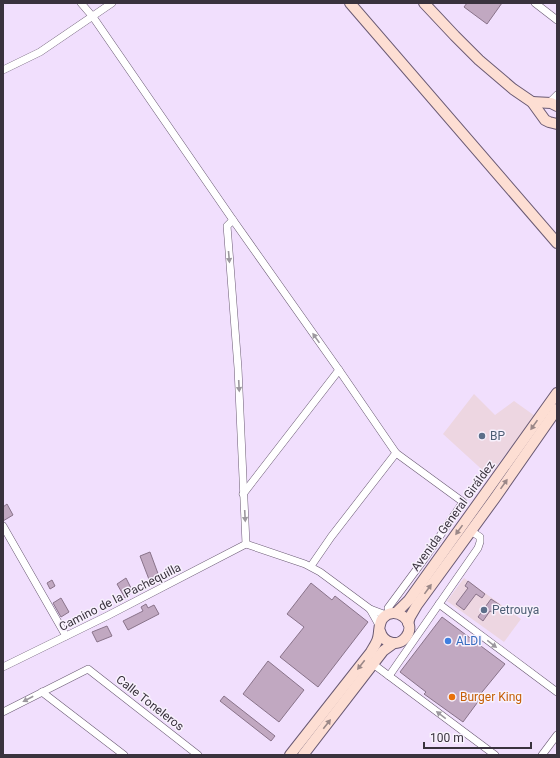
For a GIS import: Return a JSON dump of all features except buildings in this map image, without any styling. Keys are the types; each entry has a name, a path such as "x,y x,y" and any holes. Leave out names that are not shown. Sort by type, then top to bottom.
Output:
{"main road":[{"path":"350,3 557,243"},
{"path":"424,3 479,60 513,89 532,102 545,120 549,122 556,122"},
{"path":"532,102 553,104"},
{"path":"542,114 543,107 553,104"},
{"name":"Avenida General Giráldez","path":"388,612 409,600 557,393"},
{"name":"Avenida General Giráldez","path":"408,623 416,605 471,531 557,409"},
{"path":"290,755 371,652 378,640 382,620 388,612 404,616 408,623 411,637 394,643 383,651 303,755"},
{"path":"380,628 382,636 386,641 394,643"}],"street":[{"path":"81,3 93,17 232,220 396,453 463,502 388,612 370,609"},
{"path":"4,69 40,52 112,3"},
{"path":"535,3 557,20"},
{"path":"553,104 557,95"},
{"path":"232,220 227,226 238,368 246,544 311,566 331,578 370,609 380,628"},
{"path":"244,494 339,370"},
{"path":"311,566 331,537 396,453"},
{"path":"3,526 66,636"},
{"path":"389,676 408,649 411,637 439,604 478,548 480,537 471,531"},
{"name":"Camino de la Pachequilla","path":"3,668 246,544"},
{"path":"439,604 557,692"},
{"path":"373,664 495,755"},
{"name":"Calle Toneleros","path":"42,692 88,668 198,755"},
{"path":"3,712 42,692 124,755"},
{"path":"542,755 557,735"}],"shaded area":[{"name":"BP","path":"474,394 495,415 514,401 535,416 489,476 443,434"},
{"name":"Petrouya","path":"464,578 521,619 504,642 447,601"}],"place":[{"name":"BP","path":"482,436"},
{"name":"Petrouya","path":"484,610"},
{"name":"ALDI","path":"448,641"},
{"name":"Burger King","path":"452,697"}]}
